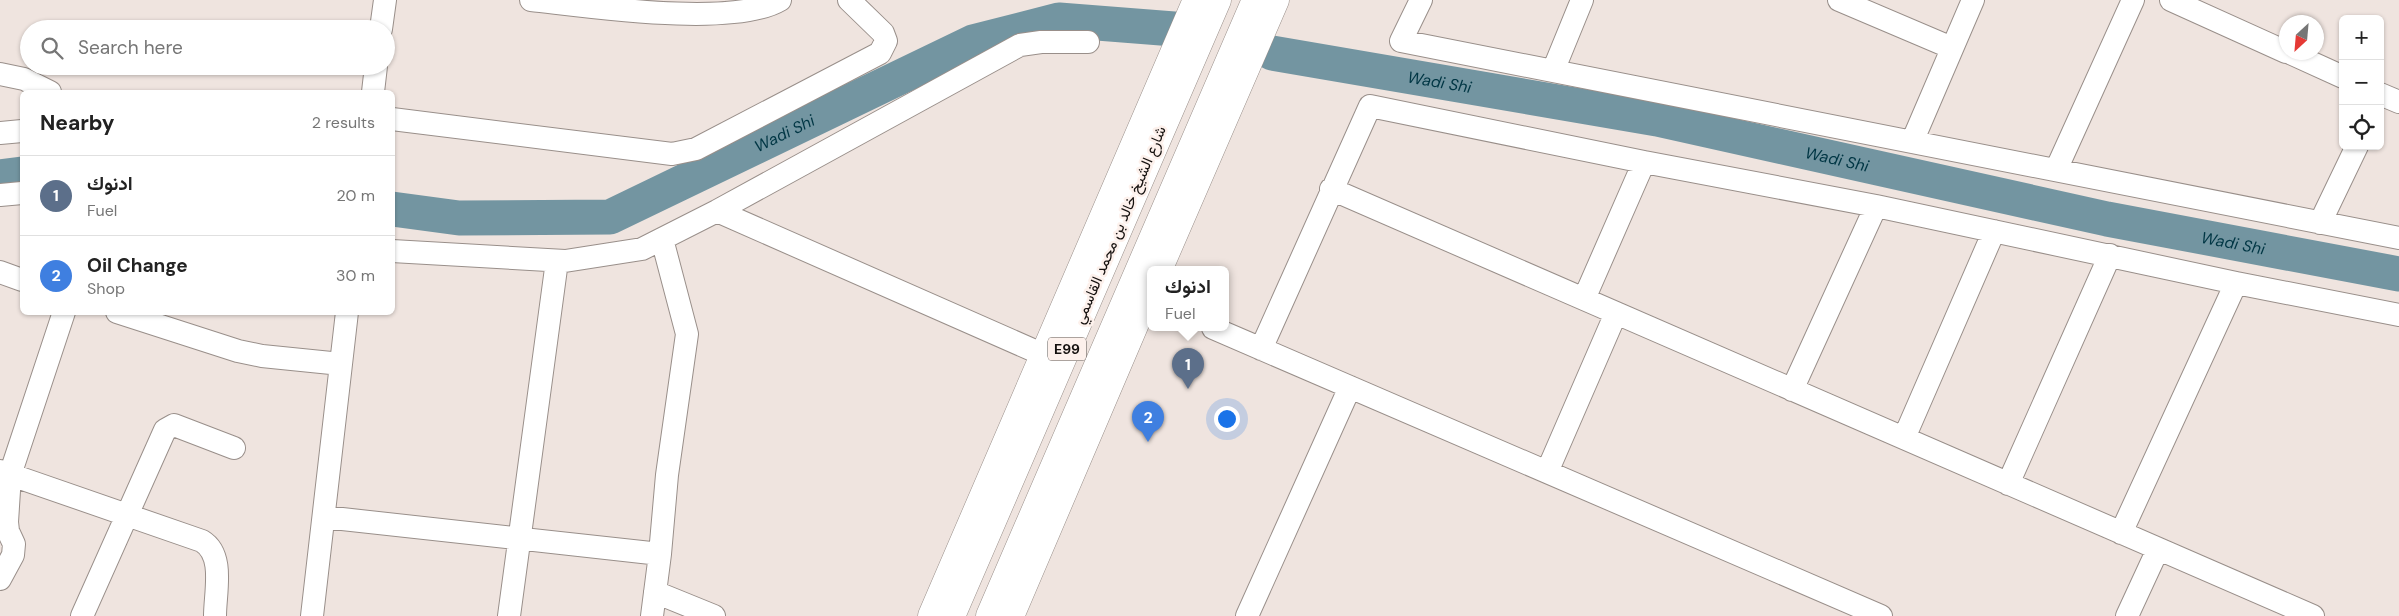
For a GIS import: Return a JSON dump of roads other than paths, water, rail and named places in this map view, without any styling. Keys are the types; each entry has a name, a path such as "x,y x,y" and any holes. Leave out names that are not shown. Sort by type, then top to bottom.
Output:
{"main road":[{"path":"932,616 1044,355 1097,255 1197,0"},
{"name":"شارع الشيخ خالد بن محمد القاسمي","path":"951,616 1097,255 1182,81 1217,0"},
{"path":"1160,266 1205,140 1261,2"},
{"name":"E99","path":"1151,266 1205,140 1214,97 1261,2"},
{"name":"E99","path":"990,616 1019,573 1147,275"},
{"path":"1010,616 1019,573 1142,325 1147,308"}],"street":[{"path":"382,20 384,0"},
{"path":"531,0 691,14 739,12 780,0"},
{"path":"395,119 672,154 684,153 696,149 880,53 886,41 883,33 849,0"},
{"path":"1421,0 1402,40 2399,238"},
{"path":"1554,71 1582,0"},
{"path":"1839,0 1952,48"},
{"path":"1912,142 1973,0"},
{"path":"2056,170 2133,0"},
{"path":"2171,0 2279,48"},
{"path":"395,251 565,261 642,249 717,211 1020,45 1041,42 1088,42"},
{"path":"2305,60 2339,75"},
{"path":"0,74 24,79 46,90"},
{"path":"373,90 375,75"},
{"path":"1261,349 1370,106 1644,162 1876,206 2236,283 2399,315"},
{"path":"0,132 20,131"},
{"path":"2320,222 2355,150"},
{"path":"1584,299 1644,162"},
{"path":"1332,190 2313,616"},
{"path":"0,195 20,193"},
{"path":"1792,390 1876,206"},
{"path":"717,211 1044,355"},
{"path":"1904,438 1994,230"},
{"path":"652,616 660,554 666,475 687,334 662,239"},
{"path":"2008,484 2110,255"},
{"path":"509,616 557,261"},
{"path":"0,272 20,279"},
{"path":"2121,533 2236,283"},
{"path":"1547,472 1616,313"},
{"path":"0,579 13,555 14,544 8,531 5,473 63,315"},
{"path":"126,315 238,351 262,356 341,364"},
{"path":"312,616 347,315"},
{"path":"1220,331 1878,615"},
{"path":"1247,616 1350,387"},
{"path":"82,616 126,515 168,427 174,425 234,448"},
{"path":"5,473 210,546 215,554 216,565 214,616"},
{"path":"324,517 660,554"},
{"path":"2127,616 2158,549"},
{"path":"655,592 714,616"}],"waterway":[{"name":"Wadi Shi","path":"395,209 459,218 610,217 973,42 1059,20 1174,29"},
{"name":"Wadi Shi","path":"1272,53 1657,119 2107,219 2399,274"},
{"name":"Wadi Shi","path":"0,177 20,174"}],"place":[{"name":"ادنوك","path":"1188,389"},
{"name":"Oil Change","path":"1148,442"}]}
